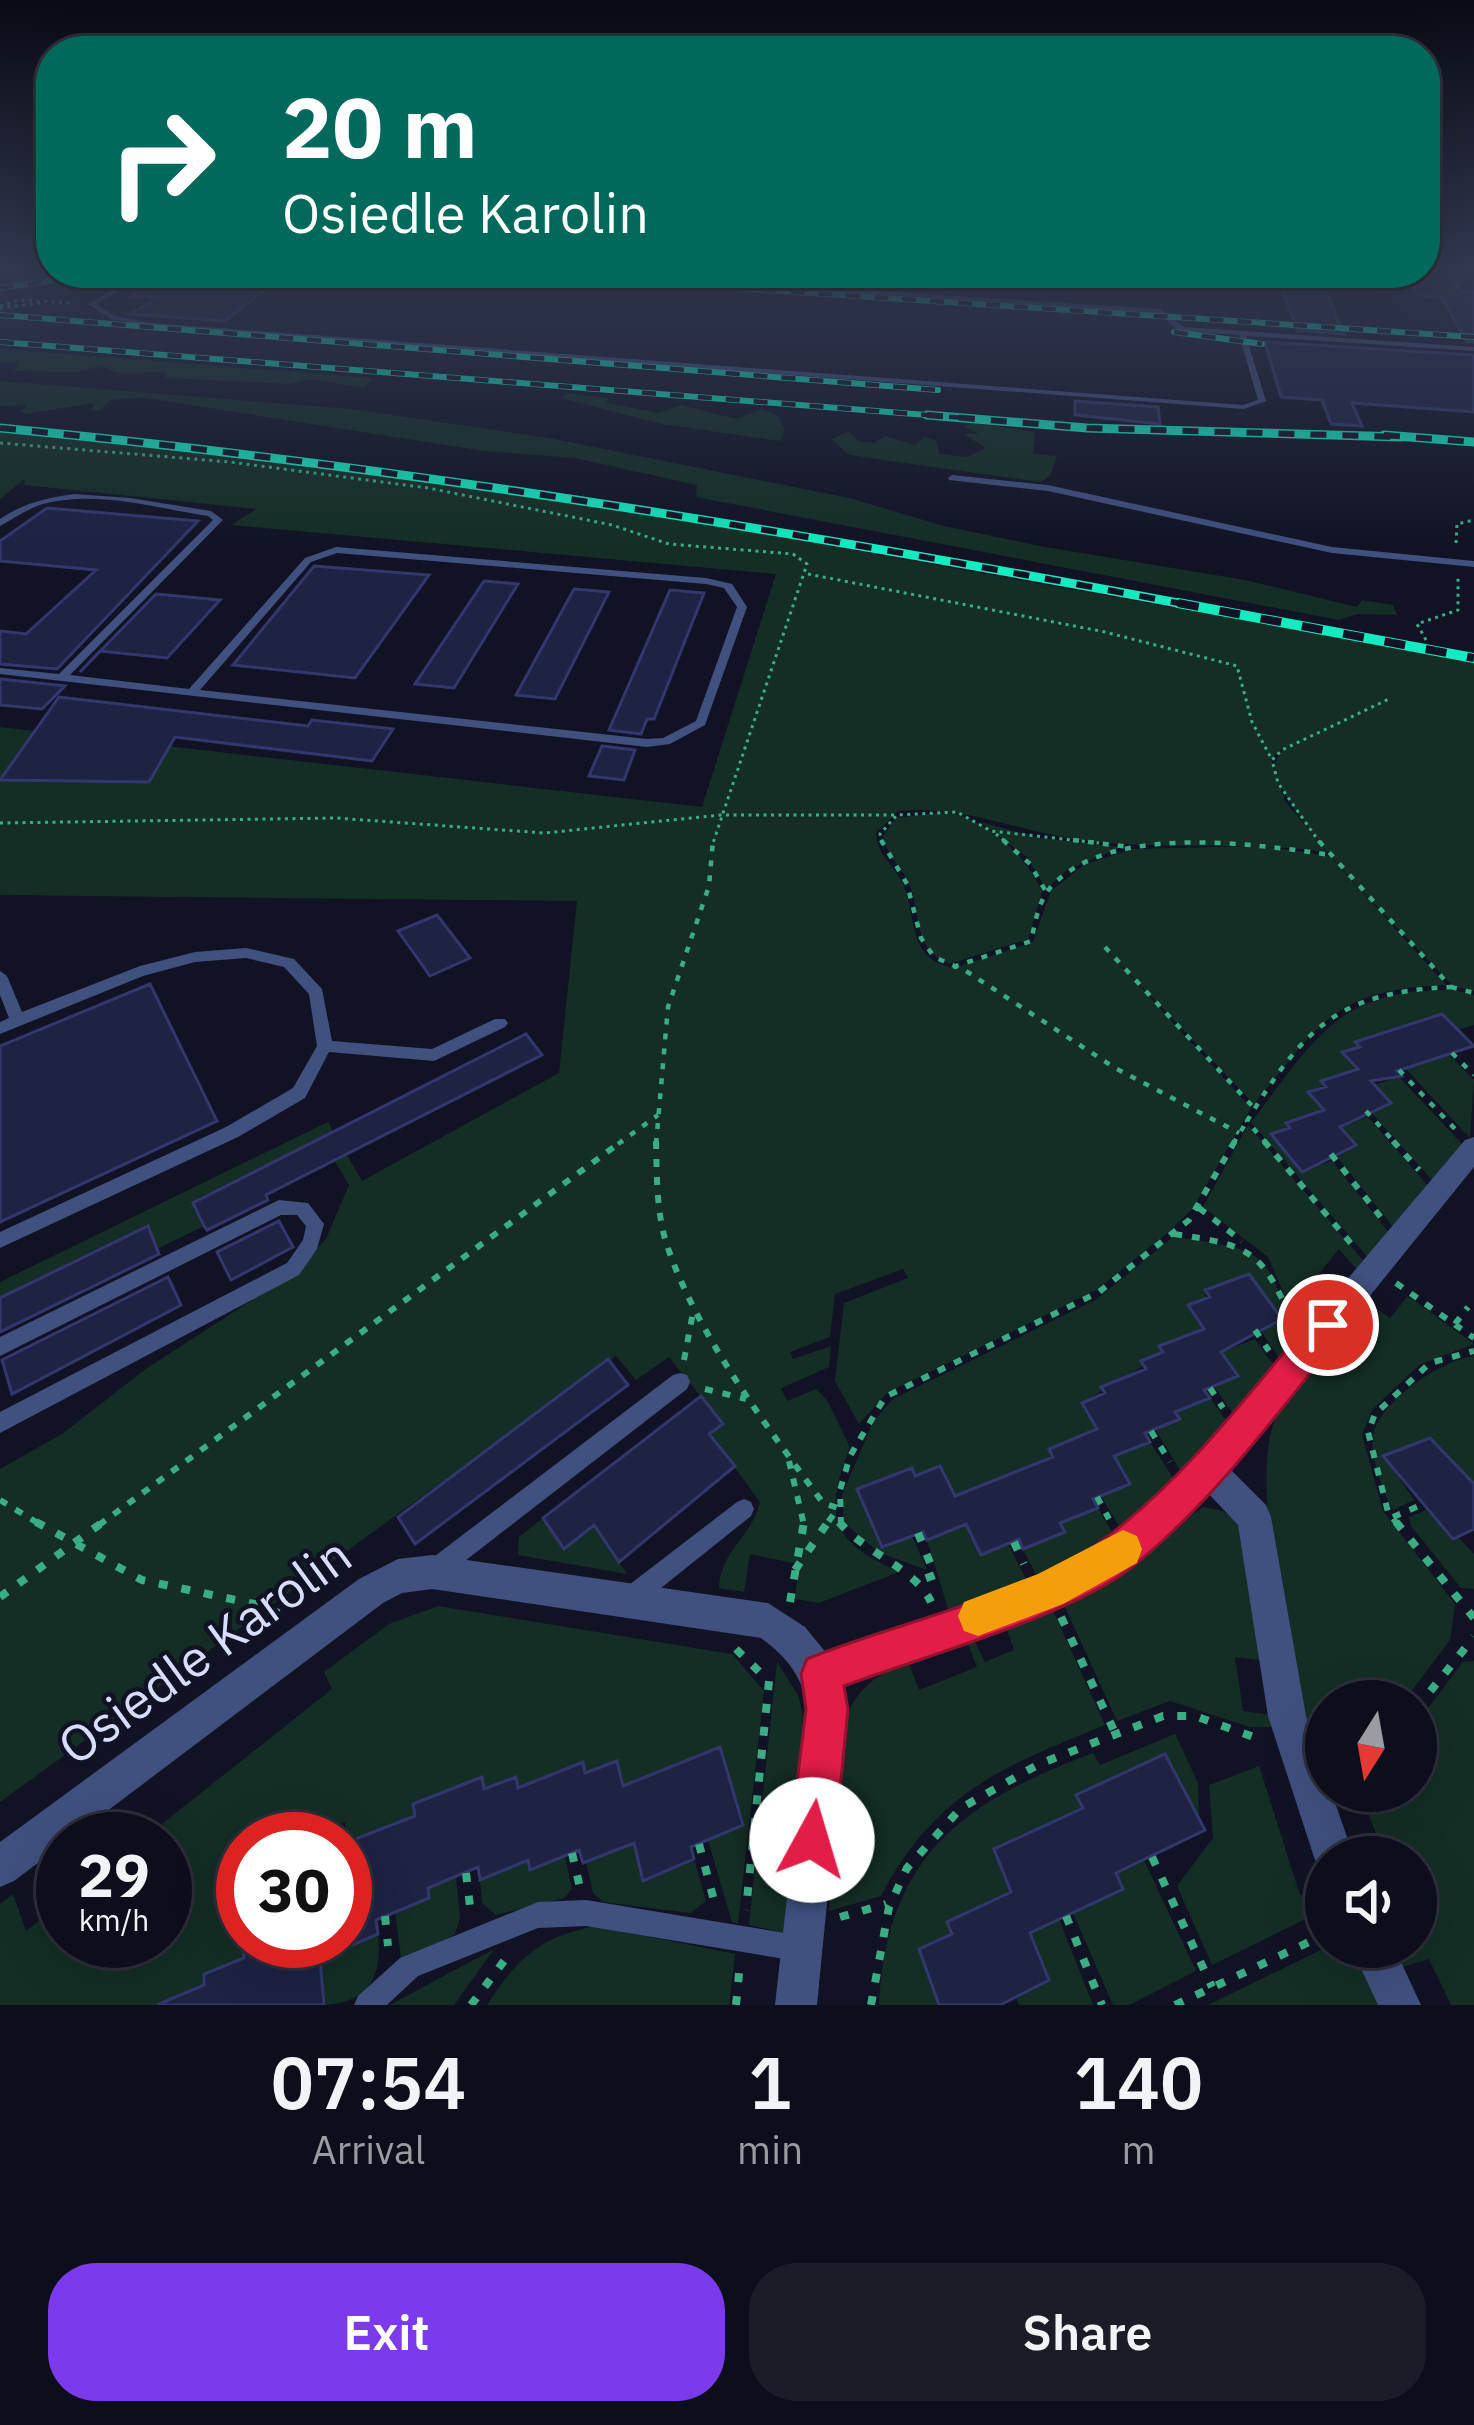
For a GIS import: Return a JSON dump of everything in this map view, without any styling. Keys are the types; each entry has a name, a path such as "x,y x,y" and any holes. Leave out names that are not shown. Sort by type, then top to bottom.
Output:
{"street":[{"path":"796,2005 827,1709 822,1674 1038,1594 1115,1556 1208,1470 1474,1148"},
{"path":"1208,1470 1254,1517 1296,1750 1327,1836"},
{"name":"Osiedle Karolin","path":"0,1867 398,1576 432,1572 768,1621 803,1644 822,1674"},
{"path":"1382,1968 1400,2005"}],"lane":[{"path":"653,363 1244,407 1262,401 1251,363"},
{"path":"952,478 1048,488 1332,550 1474,564"},
{"path":"0,523 27,503 56,496 211,514 218,520 61,678"},
{"path":"0,671 192,692 667,741 701,723 742,607 740,596 728,586 706,581 336,550 308,560 192,692"},
{"path":"0,1028 169,960 220,951 277,960 309,979 326,1010 325,1046 299,1093 232,1132 0,1240"},
{"path":"0,976 18,1021"},
{"path":"325,1046 434,1055 500,1023"},
{"path":"0,1348 279,1207 302,1208 315,1224 311,1243 293,1269 0,1424"},
{"path":"432,1572 680,1382"},
{"path":"626,1601 744,1509"},
{"path":"367,2005 409,1967 538,1915 586,1913 733,1938 802,1938"}],"path":[{"path":"0,443 95,452"},
{"path":"1426,640 1417,624 1458,610 1457,524 1474,520"},
{"path":"808,574 1105,632 1237,666 1252,722 1288,803 1451,987"},
{"path":"1272,760 1390,699"},
{"path":"0,823 336,818 544,833 721,815 957,812 991,831 1030,864 1046,892"},
{"path":"721,815 710,851 709,886 668,1007 658,1115 658,1206 669,1252 694,1307 746,1399 823,1503 838,1508"},
{"path":"898,815 885,824 880,843 909,889 924,949 1160,1094 1240,1133"},
{"path":"991,831 1129,847 1260,844 1331,855"},
{"path":"951,967 1031,940 1046,892 1075,867 1129,847"},
{"path":"1106,947 1254,1108"},
{"path":"787,1455 804,1522 795,1570 838,1508 866,1418 885,1397 1099,1292 1174,1234 1198,1208 1254,1108 1343,1007 1412,990 1451,987 1474,993"},
{"path":"1452,1053 1474,1075"},
{"path":"1400,1070 1474,1148"},
{"path":"1366,1111 1439,1192"},
{"path":"0,1597 658,1115"},
{"path":"1246,1121 1376,1270 1474,1338"},
{"path":"1331,1154 1399,1241"},
{"path":"1198,1208 1268,1262 1304,1352"},
{"path":"1174,1234 1247,1245"},
{"path":"694,1307 680,1382 746,1399"},
{"path":"1455,1324 1468,1307"},
{"path":"1474,1351 1430,1363 1375,1414 1368,1432 1370,1457 1392,1517 1474,1618"},
{"path":"0,1500 161,1587 221,1602 268,1604 314,1633"},
{"path":"1392,1517 1426,1503"},
{"path":"838,1508 839,1523 855,1540 921,1580 943,1629"},
{"path":"918,1533 935,1575 921,1580"},
{"path":"1463,1604 1474,1599"},
{"path":"1070,1636 1116,1735"},
{"path":"1437,1683 1474,1637"},
{"path":"712,1644 735,1648 769,1681 733,1938 736,2005"},
{"path":"871,2005 886,1904 941,1825 978,1791 1013,1771 1176,1714 1296,1750"},
{"path":"699,1844 733,1938"},
{"path":"572,1853 586,1913"},
{"path":"1152,1857 1212,1988"},
{"path":"466,1873 474,1941"},
{"path":"802,1938 886,1904"},
{"path":"471,2005 538,1915"},
{"path":"1066,1916 1102,2005"},
{"path":"1175,2005 1305,1944"}],"green space":[{"path":"10,363 174,363 373,378 365,388 310,379 290,384 166,378 164,371 122,373 103,365 79,372 14,371 18,363"},
{"path":"0,381 351,409 549,438 849,498 944,526 1039,546 1245,580 1357,607 1362,600 1393,605 1397,615 1358,614 1339,620 696,497 697,485 575,458 484,451 140,397 110,400 99,411 92,410 94,403 25,414 21,411 28,405 0,406"},
{"path":"567,393 607,398 607,403 659,413 681,405 736,419 762,409 777,415 785,429 780,441 662,424 561,398"},
{"path":"976,423 1035,432 1033,454 1057,456 1050,476 1040,482 849,455 831,439 848,431 859,441 874,443 885,436 915,445 925,437 936,441 940,454 967,457 986,448 964,434 979,434 963,426"},
{"path":"0,431 308,461 542,494 1474,662 1474,991 1453,986 1353,881 1302,819 1275,771 1285,801 1327,852 1267,847 1330,856 1446,985 1378,994 1332,1016 1254,1104 1103,946 1251,1108 1193,1208 1170,1231 1096,1290 887,1393 859,1424 835,1381 844,1303 908,1278 903,1269 835,1294 830,1337 790,1352 793,1359 831,1346 829,1367 781,1388 787,1401 816,1389 827,1400 850,1447 837,1491 838,1524 858,1549 899,1572 819,1603 795,1599 799,1564 750,1554 744,1592 719,1588 725,1564 760,1502 710,1434 722,1423 669,1357 636,1380 616,1356 0,1802 0,1469 62,1434 147,1368 296,1272 326,1239 349,1185 322,1140 194,1204 204,1226 157,1249 148,1227 0,1298 0,1282 328,1122 362,1181 559,1073 577,901 0,895 0,727 702,807 776,574 232,525 256,509 24,485 25,479 0,499","holes":["922,810 1088,841 1247,846 1132,849 1084,865 1051,891 1033,942 955,968 939,963 921,947 903,884 876,833 898,811"]},
{"path":"943,812 989,829 1026,864 1042,892 1028,939 950,964 929,949 912,891 883,836 896,818"},
{"path":"980,822 1039,838 1121,847 1067,870 1046,889 1027,857"},
{"path":"1453,990 1474,995 1474,1025 1458,1030 1441,1014 1356,1042 1360,1047 1343,1053 1358,1069 1309,1092 1324,1110 1287,1122 1290,1128 1272,1134 1302,1171 1332,1161 1390,1234 1369,1259 1251,1122 1332,1024 1382,998"},
{"path":"1448,1054 1474,1080 1470,1138 1405,1068"},
{"path":"1399,1077 1463,1145 1433,1181 1369,1110 1374,1085"},
{"path":"1368,1117 1428,1186 1394,1228 1334,1153 1355,1145 1340,1127"},
{"path":"1248,1125 1366,1264 1359,1272 1339,1249 1308,1287 1326,1313 1304,1340 1268,1257 1203,1207"},
{"path":"1173,1237 1231,1247 1261,1261 1300,1345 1284,1365 1259,1328 1281,1319 1206,1290 1204,1329 1082,1403 1097,1429 1049,1449 1053,1457 955,1496 915,1476 912,1469 882,1547 912,1536 927,1570 880,1553 844,1523 842,1495 873,1422 893,1399 1097,1299"},
{"path":"1408,1296 1474,1344 1419,1365 1372,1410 1362,1435 1383,1511 1455,1604 1450,1640 1420,1680 1305,1680 1305,1718 1270,1531 1269,1440 1289,1394 1365,1300 1390,1318"},
{"path":"1255,1339 1278,1372 1236,1418 1214,1386 1238,1376 1221,1352"},
{"path":"1474,1356 1474,1483 1429,1438 1384,1456 1414,1500 1393,1510 1373,1454 1378,1423 1414,1384 1446,1365"},
{"path":"1210,1398 1230,1426 1183,1475 1155,1429 1179,1419 1175,1411"},
{"path":"1150,1442 1175,1481 1122,1531 1101,1496 1114,1456"},
{"path":"1204,1507 1223,1511 1237,1522 1269,1661 1235,1657 1243,1711 1278,1716 1271,1727 1250,1727 1170,1701 1117,1721 1061,1598"},
{"path":"1098,1508 1114,1536 1039,1581 1023,1549 1064,1532 1060,1523"},
{"path":"1431,1508 1474,1554 1474,1589 1461,1588 1411,1526 1409,1517"},
{"path":"543,1518 564,1548 594,1526 627,1574 518,1555 519,1537"},
{"path":"966,1524 981,1555 1008,1544 1029,1585 950,1615 927,1540"},
{"path":"1050,1604 1105,1725 975,1787 925,1831 881,1896 829,1911 845,1720 862,1690 908,1661 919,1690 977,1667 966,1639 972,1636 985,1662 1014,1650 1005,1624"},
{"path":"438,1606 732,1654 764,1691 738,1924 732,1922 708,1840 743,1824 719,1747 655,1773 626,1798 585,1773 582,1763 518,1788 515,1777 484,1789 481,1778 413,1804 415,1816 372,1833 372,1812 216,1812 216,1968 220,1968 205,1974 204,1985 155,2005 0,2005 0,1904 13,1894 26,1931 36,1923 36,1968 192,1968 192,1812 177,1812 332,1689 324,1672 389,1624"},
{"path":"1474,1661 1474,2005 1451,2005 1433,1968 1437,1968 1437,1836 1377,1836 1368,1812 1437,1812 1437,1696 1463,1662"},
{"path":"777,1662 798,1695 803,1716 785,1933 749,1925"},
{"path":"1175,1734 1198,1783 1199,1818 1165,1754 1077,1795 1083,1808 994,1849 1011,1892 948,1922 952,1934 919,1949 939,2005 879,2005 885,1953 898,1909 916,1872 940,1841 970,1815 1047,1772 1093,1753 1100,1765"},
{"path":"1259,1766 1300,1895 1305,1895 1305,1919 1212,1965 1177,1886 1213,1838 1209,1785"},
{"path":"634,1843 644,1881 694,1859 706,1901 691,1913 603,1902 593,1893 586,1862"},
{"path":"565,1856 572,1889 564,1898 496,1915 482,1903 480,1880 528,1860 531,1870"},
{"path":"1144,1860 1196,1971 1129,2005 1113,2005 1073,1913 1122,1889 1116,1873"},
{"path":"456,1876 460,1917 455,1934 411,1961 401,1958 395,1912 429,1898 428,1888"},
{"path":"1059,1919 1093,2005 1019,2005 1016,1997 1049,1980 1030,1933"},
{"path":"595,1926 735,1954 729,2005 487,2005 532,1952"},
{"path":"378,1934 378,1964 368,1986 349,2000 319,2005 324,2002 321,1968 372,1968 372,1937"},
{"path":"494,1949 454,2005 390,2005"},
{"path":"1305,1958 1305,1968 1363,1968 1386,2005 1208,2005"}],"building":[{"path":"1271,363 1474,363 1474,412 1352,403 1362,426 1331,424 1322,400 1281,397"},
{"path":"1075,401 1158,407 1160,424 1075,415"},
{"path":"47,508 198,521 57,669 0,664 0,631 26,634 96,570 0,561 0,541"},
{"path":"314,566 429,575 355,678 233,665"},
{"path":"484,581 518,584 454,688 415,684"},
{"path":"574,589 609,592 555,699 516,695"},
{"path":"670,590 704,593 654,719 647,719 641,734 609,730"},
{"path":"156,594 220,600 167,658 100,651"},
{"path":"0,679 65,686 42,709 0,705"},
{"path":"59,697 308,726 312,720 393,729 372,761 175,737 149,782 0,780"},
{"path":"602,746 635,750 624,780 589,776"},
{"path":"437,915 470,958 430,976 398,931"},
{"path":"150,984 217,1121 0,1222 0,1046"},
{"path":"1442,1014 1474,1046 1397,1071 1402,1076 1371,1081 1391,1103 1340,1127 1356,1145 1302,1172 1271,1134 1290,1128 1286,1123 1324,1110 1308,1092 1326,1087 1321,1081 1358,1069 1342,1052 1360,1047 1355,1042"},
{"path":"526,1034 542,1055 266,1195 268,1200 207,1230 204,1226 193,1203"},
{"path":"279,1221 293,1247 231,1280 217,1252"},
{"path":"148,1226 159,1254 0,1332 0,1298"},
{"path":"1249,1274 1282,1319 1221,1352 1238,1376 1204,1390 1210,1398 1175,1412 1180,1419 1145,1433 1150,1442 1114,1456 1130,1484 1093,1499 1098,1508 1060,1523 1065,1532 1023,1549 1019,1539 981,1555 966,1524 927,1540 923,1532 882,1547 857,1489 912,1468 915,1476 940,1466 955,1496 1053,1457 1049,1449 1097,1429 1082,1403 1105,1393 1101,1387 1146,1369 1141,1361 1163,1352 1159,1346 1204,1329 1188,1305 1210,1297 1205,1290"},
{"path":"168,1277 181,1305 12,1394 2,1360"},
{"path":"608,1359 628,1385 415,1544 398,1517"},
{"path":"701,1396 723,1424 709,1434 735,1466 619,1562 594,1525 564,1549 543,1518"},
{"path":"1430,1438 1474,1484 1474,1529 1453,1539 1383,1456"},
{"path":"720,1747 743,1825 691,1847 694,1859 643,1881 634,1843 583,1863 579,1850 530,1870 528,1860 480,1880 478,1867 428,1888 429,1898 376,1920 378,1934 372,1937 372,1833 415,1816 413,1804 482,1777 484,1789 516,1777 518,1788 583,1762 585,1773 617,1761 623,1786"},
{"path":"1165,1754 1205,1830 1116,1873 1123,1889 1030,1933 1049,1980 1000,2005 939,2005 919,1949 952,1934 947,1922 1011,1892 994,1849 1083,1808 1076,1795"},
{"path":"219,1968 321,1968 324,2005 157,2005 204,1985 204,1974"}],"railway":[{"path":"261,363 930,415"},
{"path":"595,363 938,390"},
{"path":"930,415 965,418"},
{"path":"930,415 1087,428 1402,437"},
{"path":"0,428 300,461 599,503 1194,606"},
{"path":"1384,435 1474,442"},
{"path":"1178,603 1474,658"}],"slow traffic":[{"path":"978,1616 1048,1590 1123,1549"}],"route":[{"path":"812,1840 827,1709 822,1674 1038,1594 1115,1556 1156,1523 1208,1470 1328,1325"}]}
